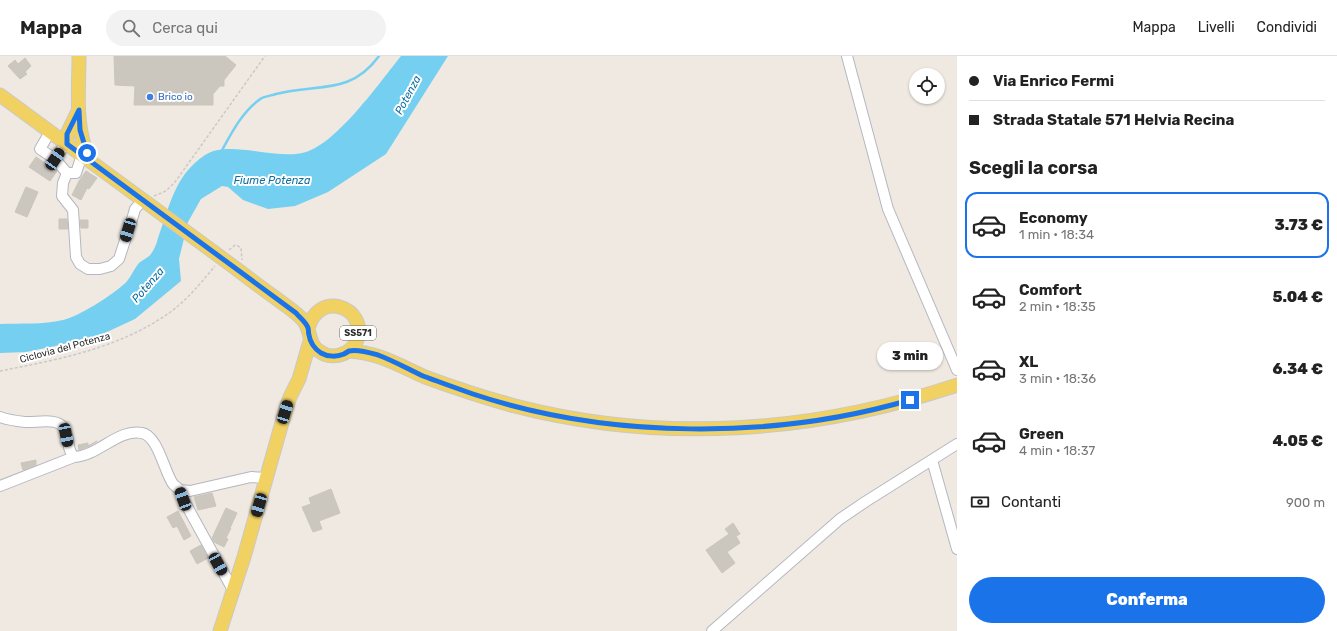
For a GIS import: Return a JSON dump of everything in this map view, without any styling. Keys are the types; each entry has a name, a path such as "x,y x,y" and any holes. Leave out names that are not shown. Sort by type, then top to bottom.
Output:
{"main road":[{"path":"79,56 79,110 77,126 84,146 86,158"},
{"name":"SS571","path":"0,95 288,307 304,321 316,349 325,354 338,356 349,351 355,343 358,324 355,318 345,309 333,306 318,311 303,311 288,307"},
{"path":"47,129 77,126"},
{"path":"66,144 67,134 77,126"},
{"path":"220,631 290,397 299,379 309,335 310,321 318,311"},
{"name":"SS571","path":"358,331 366,344 378,355"},
{"name":"SS571","path":"349,351 378,355 425,376 474,394 516,406 572,418 639,426 726,428 760,427 821,420 897,404 957,385"},
{"path":"299,379 314,362 325,354"}],"street":[{"path":"846,56 888,209 957,370"},
{"path":"47,129 40,149 55,159 67,174"},
{"path":"55,159 66,144"},
{"path":"67,174 76,172 86,158"},
{"path":"67,174 63,183 62,196 73,210 76,257 80,264 88,269 100,270 111,266 119,259 135,209 145,202"},
{"path":"0,417 26,422 51,422 61,425 64,429 69,451 74,457"},
{"path":"0,486 74,457 80,457 128,434 138,432 148,434 154,441 173,484 180,490 183,499 233,590"},
{"path":"712,631 840,519 957,444"},
{"path":"932,460 957,549"},
{"path":"180,490 190,491 251,477 266,478"}],"path":[{"path":"145,202 166,191 175,182 265,56"},
{"path":"226,254 235,245 241,248 242,259 238,270"},
{"name":"Ciclovia del Potenza","path":"0,372 120,341 164,317 173,310 199,287 215,265"}],"water":[{"name":"Fiume Potenza","path":"401,56 448,56 386,154 328,192 295,206 268,209 243,200 228,187 222,186 201,199 188,222 179,259 181,281 135,319 94,338 26,352 0,353 0,324 48,323 63,320 77,315 94,305 125,283 130,278 139,263 153,251 174,192 186,172 205,155 215,151 227,149 295,154 306,152 318,146 345,124 358,110"}],"building":[{"path":"114,56 225,56 236,65 224,80 224,86 220,86 213,94 213,105 134,105 135,86 115,85"},
{"path":"25,58 31,66 25,72 27,74 20,79 8,66 15,60 18,64"},
{"path":"36,157 57,171 50,181 29,167"},
{"path":"86,171 97,178 89,189 87,188 81,200 72,195"},
{"path":"26,187 38,192 27,217 15,212"},
{"path":"59,219 67,219 68,229 59,229"},
{"path":"80,220 88,220 88,228 81,228"},
{"path":"97,441 89,446 79,450 78,445 88,443 88,446"},
{"path":"36,460 36,465 23,470 21,463"},
{"path":"331,489 340,513 319,521 322,529 313,532 302,507 311,504 309,498"},
{"path":"212,493 216,506 198,510 194,497"},
{"path":"226,508 237,513 226,538 228,539 224,547 214,542 212,538"},
{"path":"178,511 191,536 184,540 177,526 173,528 167,517"},
{"path":"733,523 740,534 736,536 740,543 727,552 735,563 722,573 706,550 729,534 725,529"},
{"path":"201,545 208,558 197,564 190,551"}],"waterway":[{"path":"221,152 242,117 261,99 267,96 291,91 344,83 368,69 379,56"}],"place":[{"name":"Brico io","path":"150,97"}],"route":[{"path":"87,153 80,130 79,110 67,134 67,144 296,313 304,321 313,346 320,352 331,356 338,356 349,351 378,355 425,376 474,394 516,406 572,418 639,426 688,428 760,427 821,420 910,400"}],"water label":[{"name":"Potenza","path":"408,95"},
{"name":"Potenza","path":"148,285"}]}
